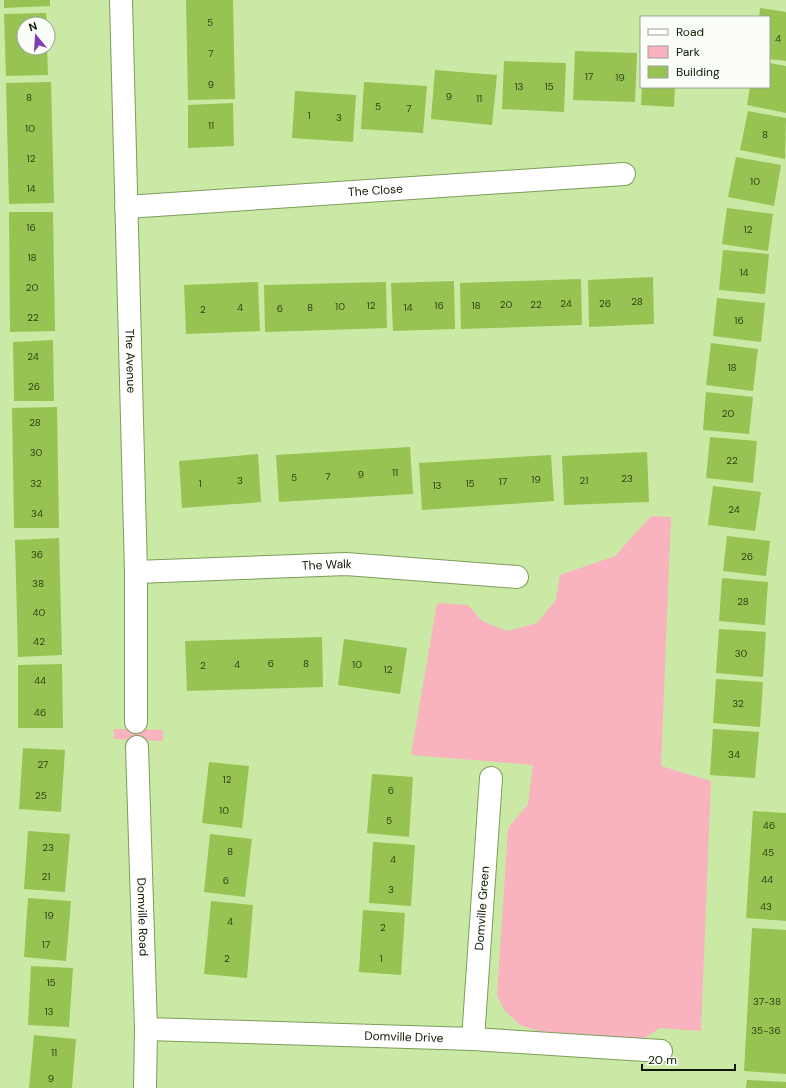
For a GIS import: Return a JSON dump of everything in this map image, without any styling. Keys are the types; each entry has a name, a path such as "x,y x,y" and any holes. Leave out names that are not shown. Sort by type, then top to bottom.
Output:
{"street":[{"name":"The Avenue","path":"121,0 136,572 136,722"},
{"name":"The Close","path":"126,207 624,174"},
{"name":"The Walk","path":"136,572 346,564 517,577"},
{"name":"Domville Road","path":"137,747 146,1029 145,1088"},
{"name":"Domville Green","path":"473,1039 491,778"},
{"name":"Domville Drive","path":"146,1029 473,1039 661,1051"}],"green space":[{"path":"651,516 671,517 661,766 711,781 701,1031 660,1028 643,1039 538,1031 520,1025 505,1011 497,996 508,828 528,804 533,765 411,755 437,603 468,605 482,621 507,631 537,623 556,600 560,575 615,556"},
{"path":"114,729 163,730 163,741 114,739"}],"building":[{"path":"4,0 50,0 50,6 4,8"},
{"path":"186,0 233,0 235,99 188,100"},
{"path":"760,8 786,12 786,61 770,59 770,16 759,16"},
{"path":"46,13 46,16 16,16 16,56 47,56 48,75 6,76 4,14"},
{"path":"575,51 637,53 635,102 573,100"},
{"path":"504,61 566,63 564,112 502,109"},
{"path":"770,63 786,66 786,113 747,105 750,88 770,88"},
{"path":"435,70 497,75 492,125 431,119"},
{"path":"51,82 54,203 9,204 6,83"},
{"path":"364,82 427,86 423,133 361,129"},
{"path":"642,88 675,88 674,107 641,105"},
{"path":"295,91 356,95 353,142 292,138"},
{"path":"233,103 234,146 188,148 188,105"},
{"path":"748,111 786,118 785,159 740,150"},
{"path":"736,157 781,165 774,206 728,197"},
{"path":"727,208 773,214 768,251 722,244"},
{"path":"9,212 53,212 55,331 10,332"},
{"path":"723,250 769,254 765,294 719,290"},
{"path":"653,277 654,324 589,327 588,280"},
{"path":"581,279 582,325 461,329 460,283"},
{"path":"454,281 455,329 393,331 391,283"},
{"path":"258,282 260,331 186,334 184,285"},
{"path":"386,282 387,328 265,332 264,285"},
{"path":"717,298 765,303 761,342 713,336"},
{"path":"53,340 54,401 14,401 13,342"},
{"path":"711,343 758,349 753,391 706,385"},
{"path":"706,392 753,397 749,434 703,430"},
{"path":"57,407 59,528 14,528 12,408"},
{"path":"710,437 757,441 753,483 706,478"},
{"path":"410,447 413,494 279,502 276,455"},
{"path":"647,452 649,502 564,505 562,456"},
{"path":"258,454 261,502 182,508 179,461"},
{"path":"551,455 554,501 422,510 419,463"},
{"path":"713,486 761,492 755,531 708,525"},
{"path":"727,536 770,541 766,576 723,571"},
{"path":"59,538 62,655 18,657 15,540"},
{"path":"722,578 768,582 765,625 719,621"},
{"path":"719,629 766,632 763,677 716,673"},
{"path":"322,637 323,687 187,691 185,641"},
{"path":"344,639 407,648 400,694 338,685"},
{"path":"62,664 63,728 18,728 18,665"},
{"path":"716,679 763,682 760,727 713,723"},
{"path":"713,729 759,732 755,778 710,775"},
{"path":"23,748 65,750 61,812 19,809"},
{"path":"209,762 249,766 242,828 202,823"},
{"path":"372,774 413,777 409,837 367,833"},
{"path":"753,811 786,813 786,921 746,918"},
{"path":"28,831 70,834 65,892 24,889"},
{"path":"210,834 252,839 245,897 204,892"},
{"path":"373,842 415,845 411,906 369,903"},
{"path":"28,898 71,901 66,961 24,957"},
{"path":"211,901 253,905 247,978 204,974"},
{"path":"363,910 405,913 401,975 359,972"},
{"path":"752,928 786,930 786,1074 744,1071"},
{"path":"31,966 73,968 69,1027 28,1025"},
{"path":"34,1035 76,1039 72,1088 29,1088"},
{"path":"747,1080 786,1082 786,1088 746,1088"}]}
